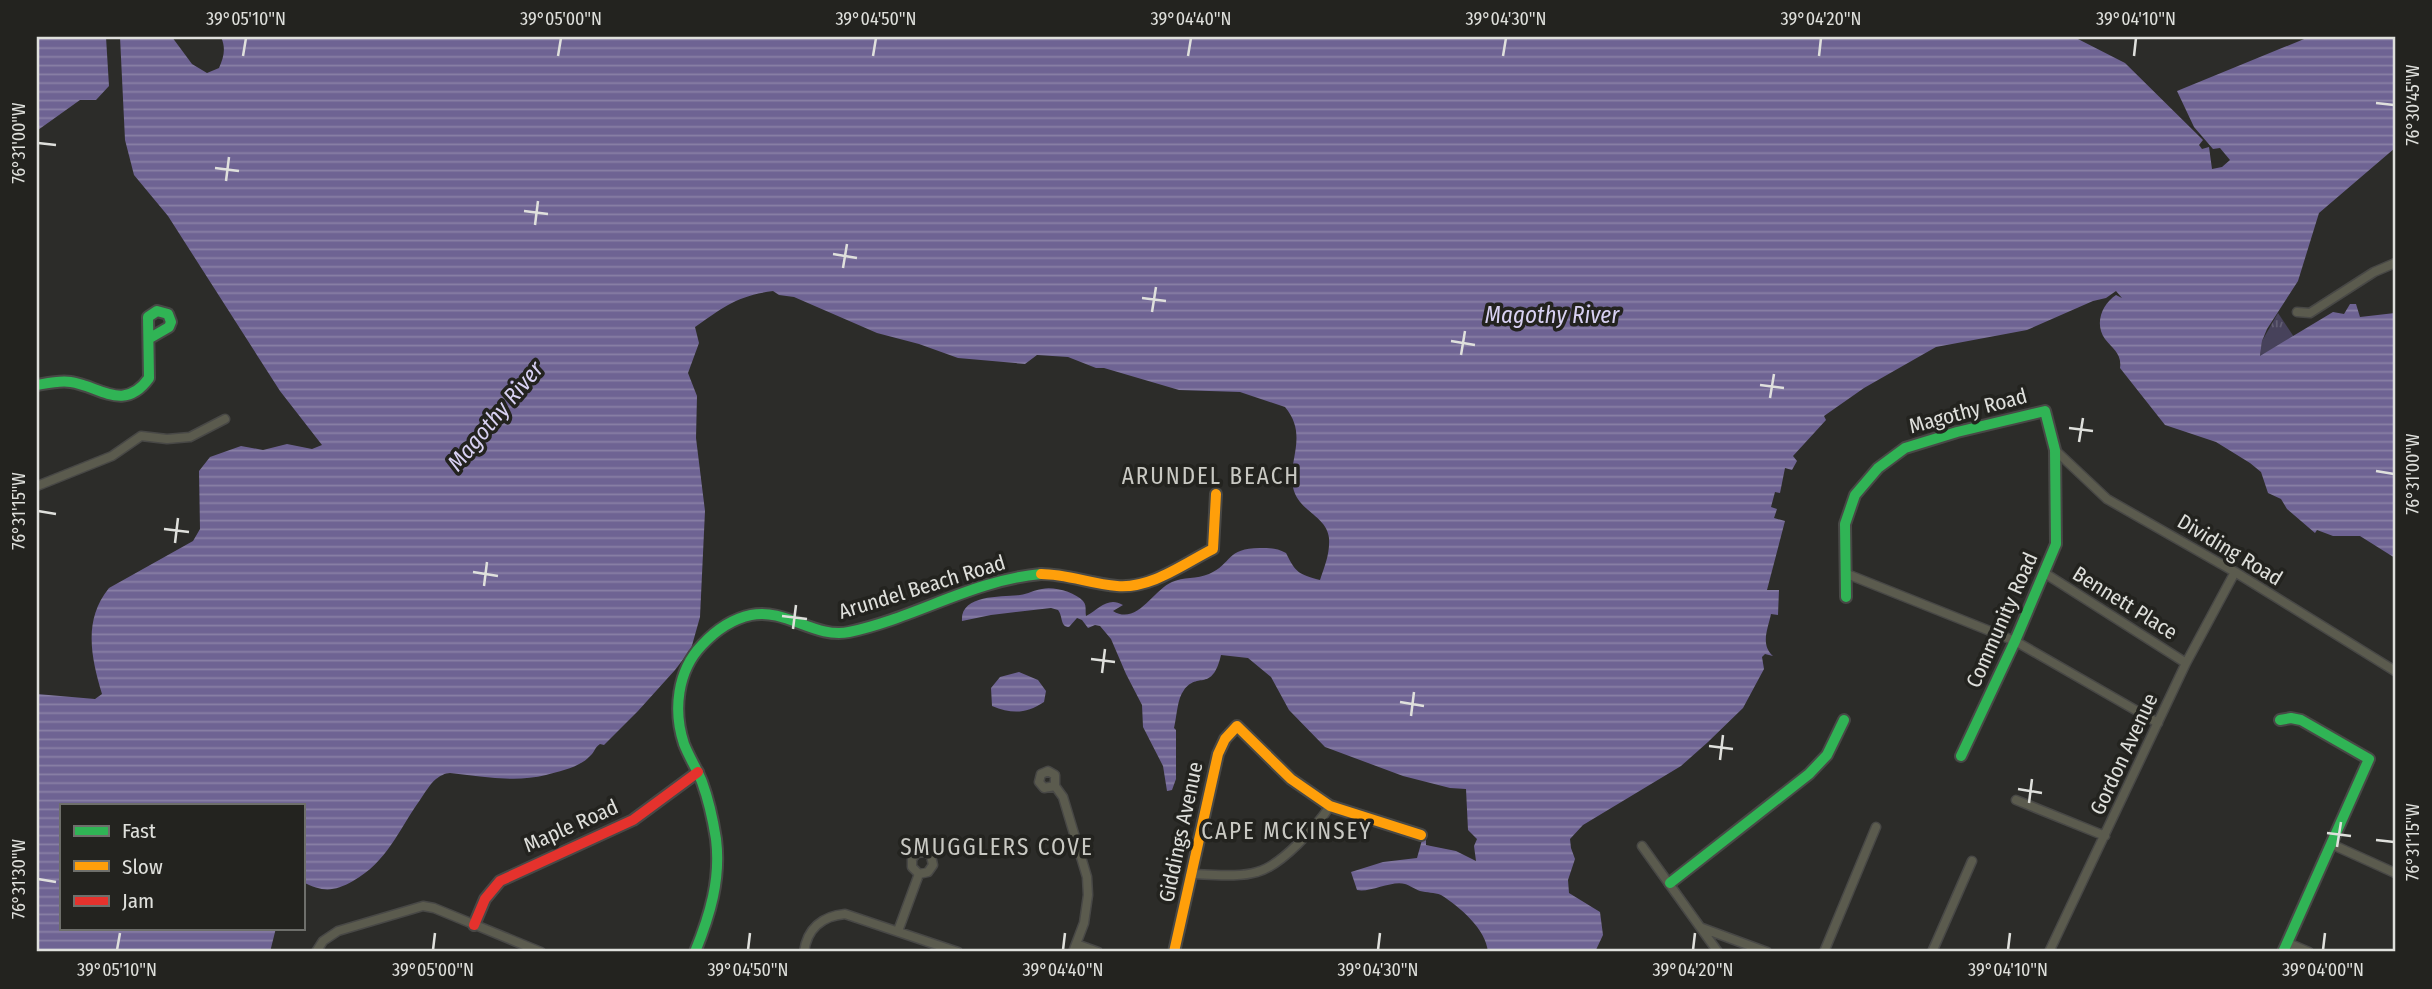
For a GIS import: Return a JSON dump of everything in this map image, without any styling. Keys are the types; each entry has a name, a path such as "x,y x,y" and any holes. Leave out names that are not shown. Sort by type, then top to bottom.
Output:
{"street":[{"path":"2297,312 2310,313 2374,272 2395,263"},
{"path":"37,385 53,382 76,383 107,395 138,389 149,378 149,338"},
{"name":"Community Road","path":"1961,756 2046,573 2056,544 2055,450 2045,411"},
{"name":"Magothy Road","path":"1846,597 1846,524 1855,495 1878,468 1905,448 1957,432 2045,411"},
{"path":"37,485 105,459 141,436 163,439 190,437 225,419"},
{"name":"Dividing Road","path":"2055,450 2108,499 2235,572 2395,671"},
{"name":"Arundel Beach Road","path":"695,952 712,904 718,866 715,834 698,772 681,736 681,686 694,655 725,625 739,618 780,615 841,634 936,604 972,589 1045,573 1090,582 1135,586 1213,549 1216,494"},
{"name":"Gordon Avenue","path":"2049,952 2186,663 2235,572"},
{"name":"Bennett Place","path":"2046,573 2186,663"},
{"path":"1847,574 2015,641 2158,723"},
{"path":"2280,719 2301,720 2369,759 2286,947 2309,952"},
{"path":"1670,883 1809,774 1827,755 1844,720"},
{"name":"Giddings Avenue","path":"1174,952 1218,754 1225,739 1237,726 1290,779 1330,806"},
{"name":"Maple Road","path":"474,925 485,899 500,881 633,820 698,772"},
{"path":"1055,786 1063,797 1087,875 1087,908 1074,948 1098,952"},
{"path":"2016,800 2105,836"},
{"path":"1191,874 1249,874 1266,869 1316,825 1330,806 1421,835"},
{"path":"1824,952 1876,827"},
{"path":"2331,844 2395,873"},
{"path":"1642,846 1718,952"},
{"path":"1932,952 1972,861"},
{"path":"898,931 919,874"},
{"path":"316,952 323,941 338,931 423,906 541,952"},
{"path":"804,952 813,928 819,922 836,915 855,916 958,952"},
{"path":"1702,928 1767,952"}],"green space":[{"path":"2278,313 2294,337 2260,357 2262,341"}],"water":[{"path":"37,37 106,37 109,86 96,100 80,100 38,130"},
{"name":"Magothy River","path":"120,37 172,37 192,64 207,73 219,68 221,64 224,49 221,37 2074,37 2125,63 2203,140 2199,145 2202,149 2209,147 2212,169 2222,167 2230,160 2220,148 2213,149 2194,127 2177,91 2309,37 2395,37 2395,148 2319,213 2298,281 2267,329 2260,356 2333,312 2344,314 2350,304 2356,304 2360,317 2395,313 2395,558 2360,536 2333,536 2317,530 2315,533 2287,509 2281,499 2268,493 2261,472 2250,463 2216,442 2165,425 2120,368 2118,355 2102,333 2100,321 2103,309 2116,295 2122,298 2116,291 2106,298 2093,301 2027,330 1936,347 1864,388 1824,416 1826,420 1793,456 1797,461 1792,470 1785,468 1780,493 1775,492 1771,507 1777,509 1774,518 1785,521 1767,590 1779,590 1778,615 1771,614 1766,636 1767,646 1773,656 1765,654 1762,657 1764,669 1743,708 1681,766 1583,825 1570,839 1575,859 1568,880 1569,893 1600,912 1603,935 1595,952 1488,952 1477,927 1464,912 1441,895 1400,883 1357,890 1351,872 1383,862 1417,858 1422,840 1426,840 1426,845 1456,851 1476,861 1474,846 1477,839 1468,830 1466,789 1450,788 1403,776 1325,747 1289,710 1271,677 1248,658 1221,655 1213,674 1189,685 1180,698 1174,728 1176,779 1172,790 1167,791 1163,766 1143,727 1142,705 1111,639 1100,626 1088,628 1077,618 1066,627 1058,610 1051,608 962,621 963,612 975,601 1047,588 1064,590 1075,595 1085,604 1086,616 1104,604 1113,602 1123,605 1113,611 1130,614 1172,582 1209,574 1235,554 1249,549 1271,548 1283,551 1298,572 1320,580 1328,554 1329,538 1324,525 1302,504 1294,491 1292,470 1296,429 1285,407 1240,392 1179,390 1096,368 1068,357 1037,355 1025,364 958,358 877,333 794,297 779,295 773,291 760,293 740,299 695,327 699,343 688,373 697,396 696,438 705,511 700,617 691,649 638,711 604,745 600,744 586,760 576,766 534,777 498,778 450,773 441,776 429,786 375,865 353,881 334,889 316,888 304,882 304,804 60,804 60,930 276,930 270,952 37,952 37,694 95,699 102,694 93,653 92,626 95,613 109,588 193,541 200,529 199,471 210,457 241,446 263,450 287,444 312,449 322,445 280,391 168,216 134,175 125,140"},
{"path":"1019,672 1038,680 1046,691 1044,702 1019,712 992,706 991,688 1000,677"}],"traffic: fast":[{"path":"37,385 67,381 111,395 130,394 149,378 148,317 157,311 168,314 171,322 169,327 150,338"},
{"path":"1846,597 1845,524 1855,495 1878,468 1905,448 1957,432 2045,411 2055,450 2056,544 2015,641 1961,756"},
{"path":"695,952 713,897 717,854 709,803 684,744 678,705 682,679 702,645 724,626 751,615 776,616 824,631 849,632 897,618 968,591 1041,574"},
{"path":"1670,883 1809,774 1827,755 1844,720"},
{"path":"2280,720 2301,720 2369,759 2283,952"}],"traffic: slow":[{"path":"1041,574 1117,586 1154,580 1213,549 1216,494"},
{"path":"1174,952 1218,754 1225,739 1237,726 1291,779 1330,806 1421,835"}],"traffic: jam":[{"path":"474,925 485,899 500,881 633,820 698,772"}],"district":[{"name":"ARUNDEL BEACH","path":"1211,476"},
{"name":"CAPE MCKINSEY","path":"1287,831"},
{"name":"SMUGGLERS COVE","path":"997,847"}]}
